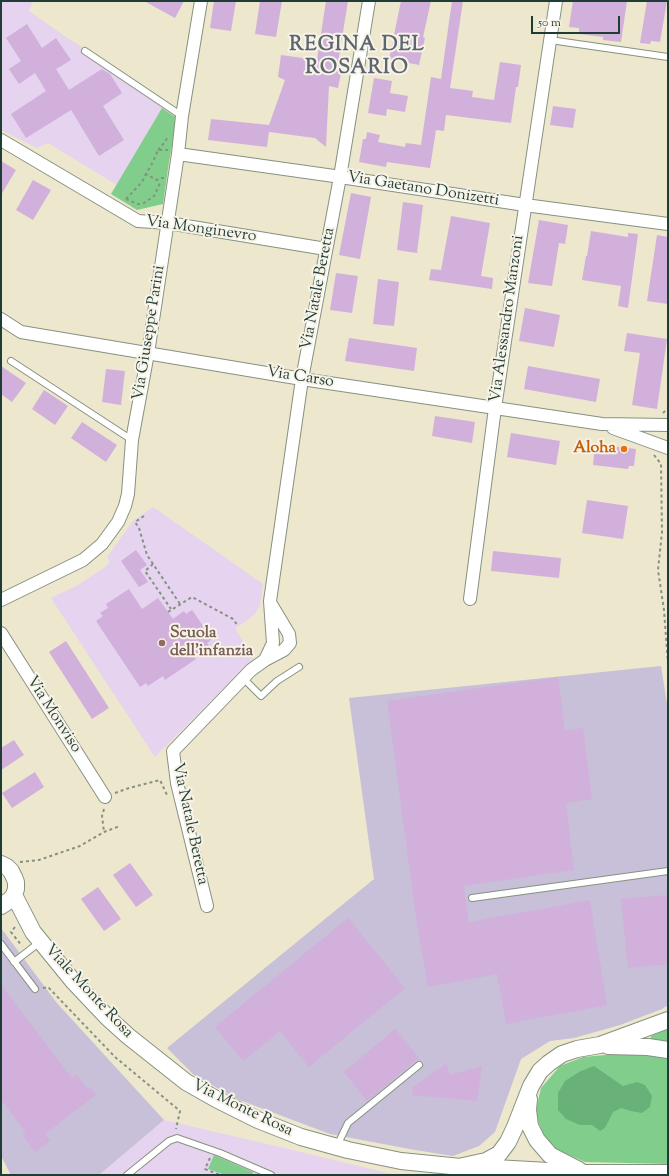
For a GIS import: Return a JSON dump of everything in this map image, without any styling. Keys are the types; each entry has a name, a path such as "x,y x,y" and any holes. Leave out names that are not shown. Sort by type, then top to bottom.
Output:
{"main road":[{"name":"Viale Monte Rosa","path":"1,864 7,867 14,877 16,889 10,900 1,907 37,937"},
{"name":"Viale Monte Rosa","path":"14,895 37,937 73,981 107,1018 164,1065"},
{"path":"461,1167 486,1161 499,1154 508,1142 531,1086 540,1071 549,1063 562,1054 577,1049 600,1045 668,1020"},
{"path":"600,1045 648,1047 668,1050"},
{"name":"Via Monte Rosa","path":"164,1065 186,1082 216,1099 258,1120 301,1137 342,1149 401,1161 461,1167"},
{"path":"531,1086 528,1110 530,1126 537,1140 550,1155 584,1173"},
{"path":"461,1167 584,1173 668,1173"},
{"path":"461,1167 488,1175"},
{"path":"659,1175 668,1173"}],"street":[{"name":"Via Giuseppe Parini","path":"1,600 83,560 102,544 118,522 125,506 128,494 132,440 148,353 168,223 175,153 201,1"},
{"name":"Via Natale Beretta","path":"264,660 273,643 270,602 302,379 340,177 369,1"},
{"name":"Via Alessandro Manzoni","path":"470,599 494,408 556,1"},
{"name":"Via Monginevro","path":"1,140 138,221 168,223 326,249"},
{"name":"Via Gaetano Donizetti","path":"175,153 525,205 668,224"},
{"name":"Via Carso","path":"1,319 21,332 302,379 602,424 662,425"},
{"name":"Via Carso","path":"602,424 668,448"},
{"name":"Via Natale Beretta","path":"207,906 177,784 173,751 251,670 264,660 284,650 290,643 290,634 270,602"},
{"name":"Via Monviso","path":"1,633 105,797"}],"lane":[{"path":"550,40 668,57"},
{"path":"85,51 182,116"},
{"path":"11,361 132,440"},
{"path":"243,678 261,696 277,681 299,667"},
{"path":"472,898 668,871"},
{"path":"14,962 37,937"},
{"path":"1,944 35,989"},
{"path":"342,1149 348,1123 419,1065"},
{"path":"127,1175 170,1141 177,1138 212,1150 271,1175"}],"path":[{"path":"124,202 142,182 154,162 158,150 175,153"},
{"path":"146,174 157,180 162,178 166,179"},
{"path":"126,199 140,204 149,200 156,193 162,178"},
{"path":"662,425 659,417 668,408"},
{"path":"654,443 651,452 661,464 662,532 658,570 664,610 668,664"},
{"path":"144,516 135,522 139,528 147,555 180,604"},
{"path":"153,564 145,571 171,609"},
{"path":"168,612 192,596 233,619 238,626"},
{"path":"104,832 102,816 105,797 130,788 160,780 168,798"},
{"path":"17,863 39,860 80,846 104,832 120,826"},
{"path":"35,989 48,987 115,1057 180,1111 176,1129 177,1138"},
{"path":"212,1150 205,1169 220,1175"}],"shaded area":[{"path":"1,1 33,1 29,11 63,35 166,101 117,185 48,143 37,148 1,130"},
{"name":"Scuola dell'infanzia","path":"153,507 263,584 260,605 255,614 235,628 253,658 155,757 51,598 78,585 104,568 110,562 107,557 133,521"},
{"path":"661,666 668,710 668,1005 662,1009 620,1025 574,1038 550,1041 521,1059 495,1132 479,1146 453,1156 330,1134 237,1099 194,1075 167,1048 374,879 349,698"},
{"path":"1,928 56,1002 164,1120 99,1175 11,1175 1,1156"},
{"path":"164,1120 297,1151 395,1175 99,1175"}],"green space":[{"path":"162,108 177,118 163,204 137,210 111,194"},
{"path":"668,1028 668,1043 651,1039 651,1036"},
{"path":"628,1053 668,1056 668,1164 585,1162 556,1149 544,1135 535,1114 541,1088 560,1066 583,1057"},
{"path":"594,1066 623,1086 637,1082 645,1085 652,1096 650,1107 642,1113 621,1108 613,1112 605,1128 600,1131 592,1125 580,1125 566,1119 558,1110 558,1093 565,1081 579,1072"},
{"path":"214,1155 253,1172 252,1175 225,1175 208,1169"}],"building":[{"path":"144,1 184,1 175,18"},
{"path":"214,1 236,1 231,31 210,28"},
{"path":"260,1 282,1 276,37 255,34"},
{"path":"326,1 348,1 338,63 343,63 338,88 329,86 326,147 315,138 269,132 267,147 208,140 211,119 269,125 285,80 278,77 281,55 317,60"},
{"path":"401,1 431,1 423,37 425,38 419,65 389,59"},
{"path":"452,1 463,1 450,88 473,91 472,97 494,100 500,62 521,65 511,123 446,115 444,131 436,130 430,168 387,162 386,167 359,162 363,139 366,139 367,132 380,135 378,142 405,147 406,143 421,145 431,77 441,79"},
{"path":"573,1 627,1 621,42 603,40 603,37 579,34 579,28 569,27"},
{"path":"647,1 667,1 660,42 651,41 650,44 640,43"},
{"path":"27,24 42,48 56,38 71,60 56,69 69,90 102,69 110,74 122,93 103,106 124,140 99,156 71,110 26,138 11,114 46,91 35,73 19,84 9,69 21,61 6,38"},
{"path":"374,78 392,81 390,93 408,96 405,112 387,109 386,116 368,113"},
{"path":"553,106 576,109 573,128 550,125"},
{"path":"1,161 16,170 1,195"},
{"path":"33,180 51,190 33,220 16,210"},
{"path":"351,193 371,197 360,259 339,255"},
{"path":"403,202 423,205 417,253 397,250"},
{"path":"451,216 490,223 481,276 493,278 492,289 429,280 431,269 441,270"},
{"path":"539,220 568,225 565,244 559,243 552,286 528,283"},
{"path":"591,231 628,237 628,233 638,234 628,308 618,306 621,286 582,280"},
{"path":"657,235 668,237 668,304 647,301"},
{"path":"336,273 358,276 352,313 330,310"},
{"path":"378,279 399,282 394,326 373,324"},
{"path":"525,308 560,315 554,347 519,341"},
{"path":"627,333 667,339 657,409 632,405 640,353 624,351"},
{"path":"349,338 417,348 414,371 345,361"},
{"path":"1,366 26,383 12,402 1,394"},
{"path":"528,366 600,379 596,402 524,389"},
{"path":"106,369 125,371 121,405 102,402"},
{"path":"44,390 68,406 55,425 32,409"},
{"path":"435,416 475,422 472,443 432,436"},
{"path":"82,422 117,445 106,462 71,438"},
{"path":"511,433 560,441 556,465 507,457"},
{"path":"595,444 636,449 634,466 629,466 628,469 593,465"},
{"path":"587,500 628,506 623,539 582,533"},
{"path":"136,550 147,565 140,570 148,582 139,587 121,561"},
{"path":"493,551 561,558 559,578 491,571"},
{"path":"129,589 142,609 158,598 173,619 184,611 186,614 192,610 212,639 207,643 209,645 194,656 196,659 165,680 163,676 148,686 146,683 140,687 96,621 103,616 100,613 108,608 106,604"},
{"path":"66,641 109,708 92,719 49,652"},
{"path":"558,677 565,730 583,728 592,799 566,803 574,870 464,886 469,922 590,900 607,1005 506,1024 497,974 428,987 417,925 387,701"},
{"path":"14,740 24,755 1,770 1,748"},
{"path":"35,772 44,787 12,808 2,793"},
{"path":"130,863 153,895 136,907 113,875"},
{"path":"98,887 121,919 104,931 81,899"},
{"path":"668,895 668,964 628,968 621,899"},
{"path":"348,918 405,988 309,1067 280,1031 243,1061 215,1027"},
{"path":"1,985 72,1078 76,1075 87,1088 90,1087 96,1095 45,1134 50,1141 35,1152 23,1135 26,1133 1,1099"},
{"path":"395,1029 419,1058 367,1101 344,1072"},
{"path":"446,1064 450,1075 482,1066 477,1101 412,1095 413,1087"}],"place":[{"name":"Aloha","path":"624,449"},
{"name":"Scuola dell'infanzia","path":"162,643"}],"district":[{"name":"REGINA DEL ROSARIO","path":"357,58"}]}
